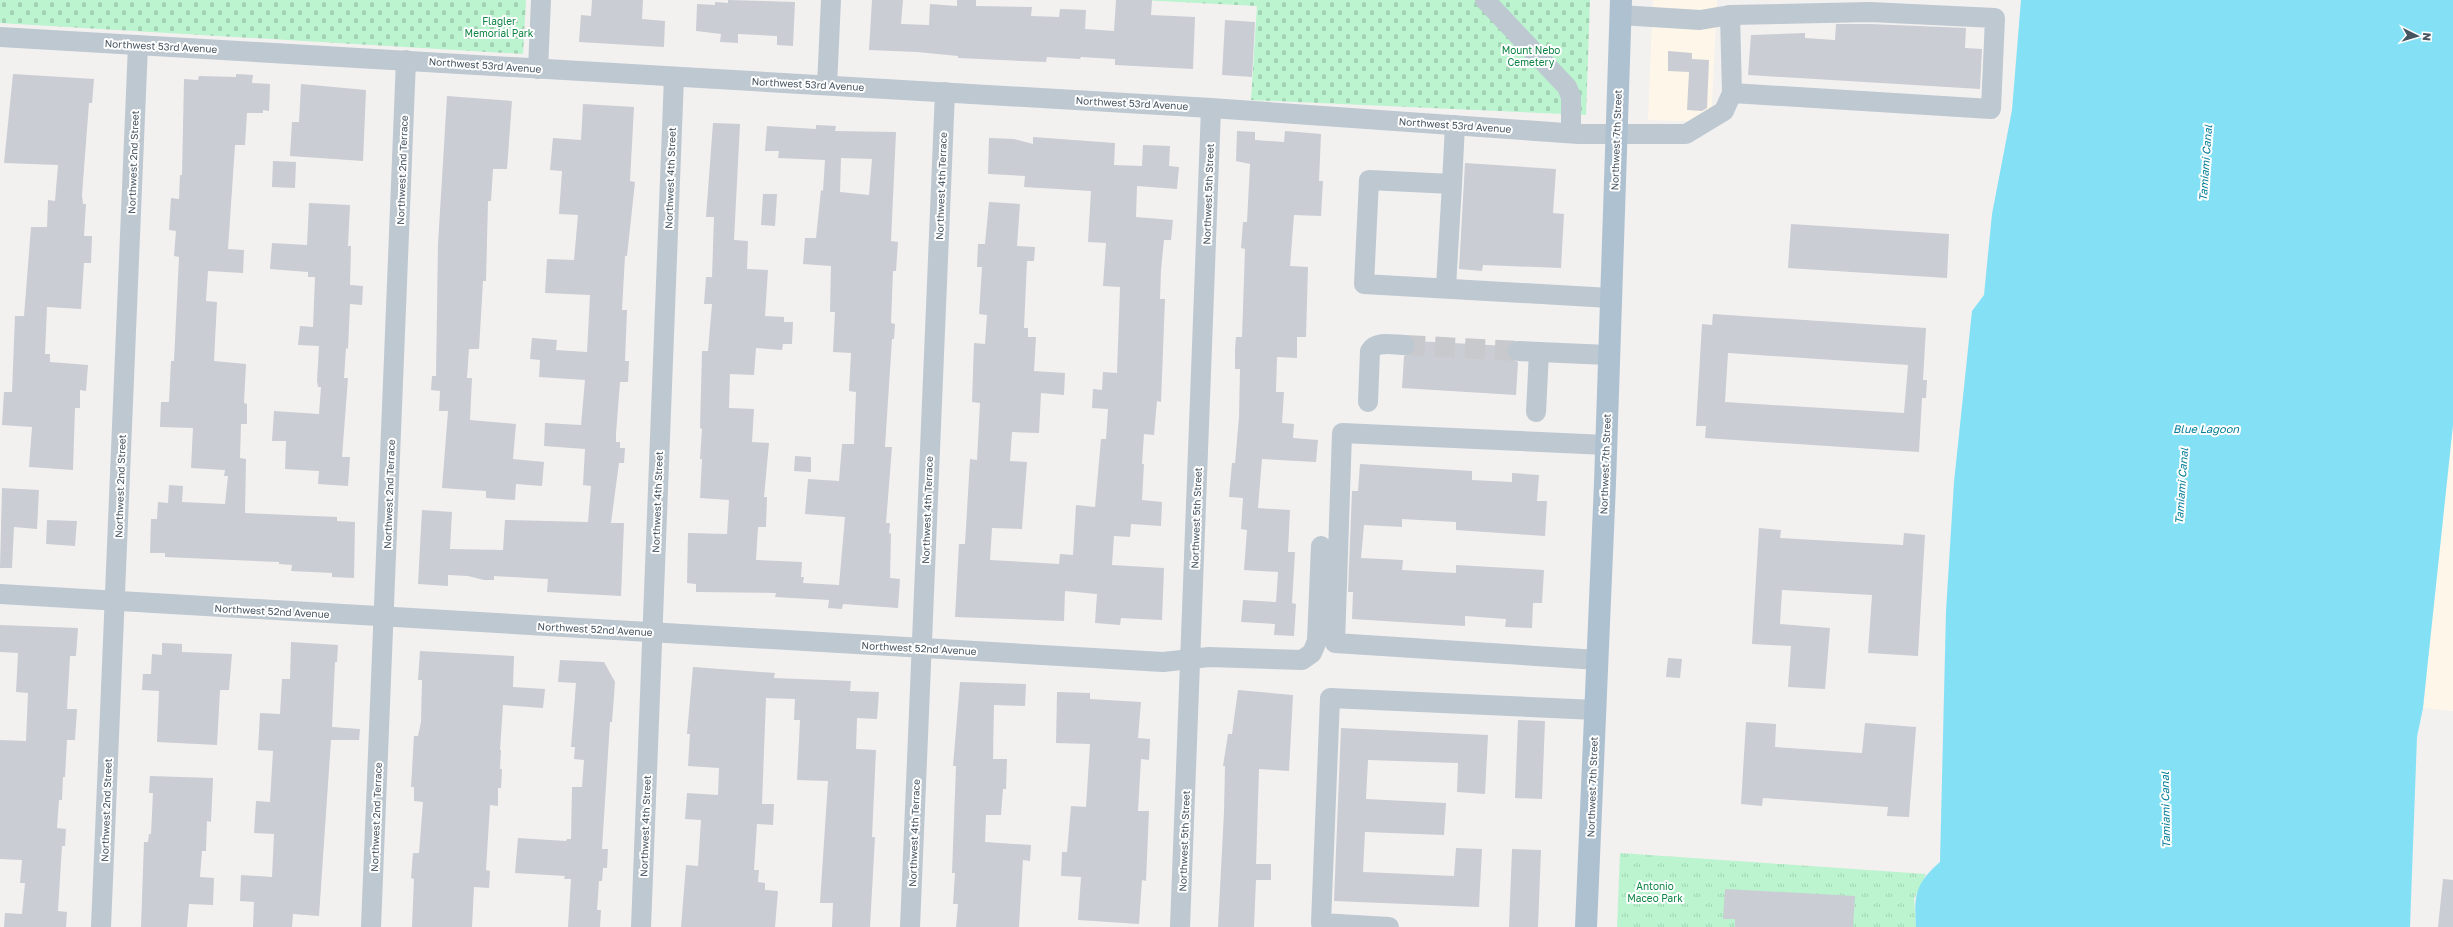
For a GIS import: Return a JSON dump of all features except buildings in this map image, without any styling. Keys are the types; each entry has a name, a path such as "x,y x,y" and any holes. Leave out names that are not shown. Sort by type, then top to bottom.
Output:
{"main road":[{"name":"Northwest 7th Street","path":"1586,927 1598,660 1621,7"}],"street":[{"path":"538,68 541,0"},
{"path":"828,85 831,0"},
{"path":"1485,0 1567,87 1571,97 1571,133"},
{"path":"1621,7 1700,20 1730,15 1870,12 1996,18 1991,109 1732,93 1730,15"},
{"name":"Northwest 53rd Avenue","path":"0,37 1211,108 1571,133 1686,134 1724,111 1732,93"},
{"name":"Northwest 2nd Street","path":"101,927 138,45"},
{"name":"Northwest 2nd Terrace","path":"371,927 406,60"},
{"name":"Northwest 4th Street","path":"641,927 674,77"},
{"name":"Northwest 4th Terrace","path":"910,927 944,92"},
{"name":"Northwest 5th Street","path":"1180,927 1211,108"},
{"path":"1446,287 1455,125"},
{"path":"1452,184 1369,180 1364,284 1446,287 1610,298"},
{"path":"1368,402 1370,351 1377,344 1405,345"},
{"path":"1518,351 1608,355"},
{"path":"1536,412 1538,352"},
{"path":"1598,660 1335,643 1342,433 1606,445"},
{"name":"Northwest 52nd Avenue","path":"0,594 115,602 384,616 1163,662 1218,657 1302,660 1312,653 1317,641 1321,546"},
{"path":"1390,927 1321,923 1330,698 1596,710"}],"shaded area":[{"path":"1653,0 1717,0 1711,122 1648,120"},
{"path":"2453,425 2453,711 2423,708"}],"green space":[{"name":"Flagler Memorial Park","path":"0,0 526,0 523,54 0,23"},
{"name":"Mount Nebo Cemetery","path":"1139,0 1590,0 1586,115 1251,100 1257,6"},
{"name":"Antonio Maceo Park","path":"1620,853 1926,874 1914,899 1916,927 1617,927"}],"water":[{"name":"Blue Lagoon","path":"2021,0 2453,0 2453,425 2423,708 2417,737 2410,927 1916,927 1915,906 1918,891 1925,877 1940,862 1946,611 1954,482 1972,311 1984,295 1992,214 2012,110"}],"tunnel":[{"path":"1405,345 1518,351"}],"water label":[{"name":"Tamiami Canal","path":"2205,163"},
{"name":"Tamiami Canal","path":"2181,486"},
{"name":"Tamiami Canal","path":"2165,810"}]}
